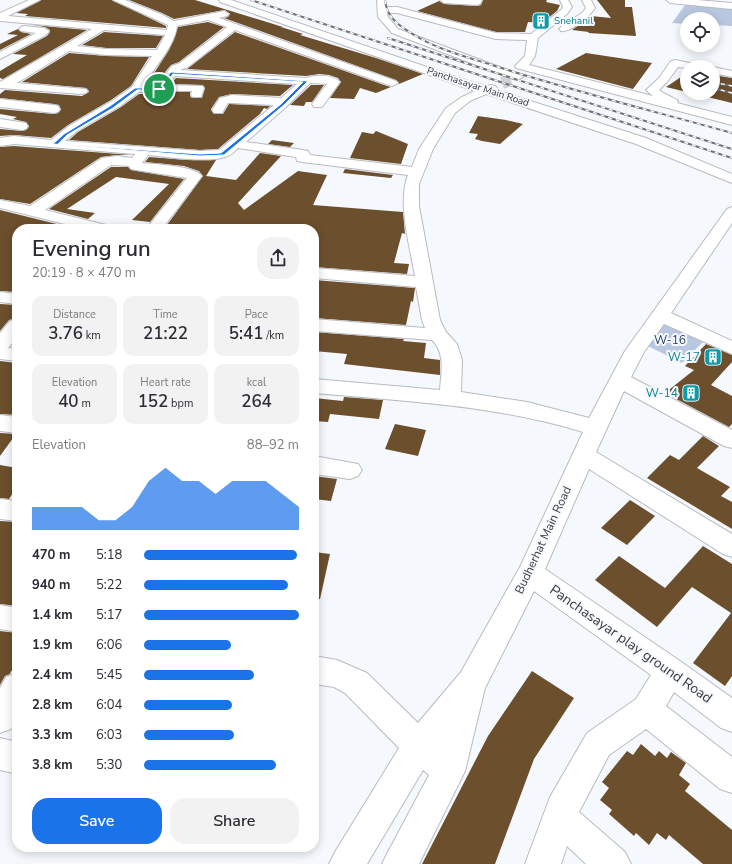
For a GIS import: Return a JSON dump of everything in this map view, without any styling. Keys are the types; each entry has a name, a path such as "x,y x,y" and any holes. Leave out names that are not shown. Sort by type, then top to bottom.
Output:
{"street":[{"path":"117,0 158,16 172,29"},
{"name":"Panchasayar Main Road","path":"223,0 484,90 676,154 732,179"},
{"path":"444,0 477,2 478,0"},
{"path":"450,398 452,360 447,344 438,335 431,320 411,206 412,184 426,148 450,110 460,102 484,90 517,77 395,31 383,17 381,5 502,37 533,37 564,12 568,7 564,0"},
{"path":"564,29 591,8 590,4 586,0"},
{"path":"670,0 732,6"},
{"path":"10,1 35,1"},
{"path":"2,15 35,1"},
{"path":"2,15 102,27 172,29 209,17 248,9"},
{"path":"209,17 392,83"},
{"path":"159,89 176,68 184,64 234,26"},
{"path":"2,85 102,27"},
{"path":"0,56 44,31 12,29"},
{"path":"54,144 66,134 112,107 136,89 149,66 161,53 172,29"},
{"path":"533,37 531,54 526,63 520,66 580,80 732,121"},
{"path":"259,48 271,40"},
{"path":"66,48 106,52 161,53"},
{"path":"680,64 675,63 663,80 652,90 662,98 732,115"},
{"path":"720,71 732,74"},
{"path":"172,73 306,81 313,79 334,82 318,104"},
{"path":"0,142 14,140 145,152 213,155 222,154 236,144 306,81"},
{"path":"2,85 82,91"},
{"path":"136,89 195,87 198,89 196,95"},
{"path":"0,113 41,88"},
{"path":"218,110 226,100 232,99 284,102"},
{"path":"0,103 54,109"},
{"path":"0,123 22,126"},
{"path":"236,144 303,154 302,158 416,172"},
{"path":"135,163 145,152"},
{"path":"33,211 107,161 117,160 135,163 134,165 140,168 187,173 194,176 194,179 158,224"},
{"path":"4,208 33,211 84,224"},
{"name":"Budherhat Main Road","path":"347,864 419,746 472,682 530,572 596,428 635,351 660,315 728,225"},
{"path":"319,273 424,282"},
{"path":"0,297 12,298"},
{"path":"660,315 732,348"},
{"path":"319,325 438,335"},
{"path":"0,345 12,331"},
{"path":"0,353 12,354"},
{"path":"620,380 732,440"},
{"path":"319,386 450,398 485,403 535,412 596,428"},
{"path":"0,423 12,424"},
{"path":"584,455 732,547"},
{"path":"319,466 350,470"},
{"path":"0,509 12,510"},
{"name":"Panchasayar play ground Road","path":"530,572 670,670 732,717"},
{"path":"0,617 12,619"},
{"path":"543,864 562,809 598,744 647,710 670,670"},
{"path":"319,671 337,674 356,683 419,746 449,771"},
{"path":"400,864 449,771 472,682"},
{"path":"0,718 12,696"},
{"path":"647,710 732,777"},
{"path":"0,754 12,757"},
{"path":"559,817 613,864"}],"green space":[{"path":"685,5 732,8 732,26 720,25 720,12 680,12 680,24 672,23"},
{"name":"W-16","path":"662,319 705,340 682,363 644,344"}],"building":[{"path":"41,0 112,0 166,26 166,28 25,16 28,14 16,13"},
{"path":"129,0 195,0 283,27 281,27 303,34 300,35 423,74 399,84 396,80 224,18 228,17 230,14 225,10 174,19"},
{"path":"483,0 547,0 546,2 560,5 557,11 542,23 528,22 525,32 496,32 417,11 439,1 444,4 477,6 481,5"},
{"path":"597,0 625,0 625,7 632,7 636,36 588,33 589,32 572,30 591,16 611,18"},
{"path":"208,22 224,27 179,62 171,65 155,84 147,84 169,50 178,27"},
{"path":"32,25 87,30 3,79 0,78 0,71 27,55 13,54 47,36 50,32 50,30 45,27"},
{"path":"18,29 21,32 31,34 0,50 0,44 18,35 7,34"},
{"path":"104,32 163,36 156,48 106,48 82,45"},
{"path":"235,32 391,87 376,93 360,88 354,99 330,98 341,82 338,78 329,75 319,74 306,76 187,69"},
{"path":"69,53 149,57 131,86 111,100 68,125 51,138 14,135 0,136 0,129 22,131 29,127 26,122 13,119 17,117 0,114 0,109 54,114 61,110 59,105 54,104 0,98 0,94 5,90 82,96 89,92 86,88 22,82"},
{"path":"586,53 652,63 633,89 556,69"},
{"path":"720,76 732,78 732,103 720,100"},
{"path":"176,78 293,85 280,96 232,94 219,97 211,109 214,114 223,114 229,104 270,106 267,109 264,108 260,114 218,149 200,150 69,140 78,132 121,107 139,94 159,94 165,91 190,92 190,96 192,98 202,98 205,88 203,85 171,84"},
{"path":"680,78 680,90 666,87"},
{"path":"311,85 324,85 312,102 306,102 304,106 290,105"},
{"path":"478,116 523,124 500,144 482,141 475,139 478,134 469,133"},
{"path":"376,131 408,144 401,164 350,158 362,132 373,134"},
{"path":"272,140 294,143 290,147 268,144"},
{"path":"14,146 132,155 101,157 30,204 0,199 0,147"},
{"path":"260,153 281,156 238,203 244,210 298,171 327,175 313,205 403,212 405,234 402,233 394,263 409,264 407,274 319,267 319,224 168,224 203,176 199,171 184,166 145,162 149,157 187,160 216,160 206,176 236,180"},
{"path":"111,167 128,167 131,170 184,179 150,222 132,220 169,184 116,177 67,209 95,213 88,219 49,209"},
{"path":"345,169 393,175 391,178 343,173"},
{"path":"0,210 57,224 12,224 12,292 0,291"},
{"path":"319,280 415,288 413,302 411,301 406,325 319,318"},
{"path":"0,304 12,305 12,319 9,320 0,331"},
{"path":"319,332 404,339 403,341 426,343 424,358 440,360 440,375 344,364 347,354 319,351"},
{"path":"706,344 732,355 732,362 711,385 732,396 732,424 729,427 665,393 694,370 685,366"},
{"path":"0,361 12,362 12,415 0,414"},
{"path":"344,397 383,400 379,419 330,414 328,422 319,421 319,399 343,401"},
{"path":"395,424 426,430 418,456 385,449"},
{"path":"0,433 12,434 12,440 0,456"},
{"path":"703,436 719,446 697,468 730,487 721,496 732,502 732,529 647,478 670,455 679,460"},
{"path":"0,465 12,467 12,494 9,499 0,498"},
{"path":"319,477 337,479 331,501 319,500"},
{"path":"630,500 655,516 627,545 601,528"},
{"path":"0,521 12,522 12,605 0,604"},
{"path":"703,546 732,564 732,676 725,686 693,663 731,613 692,587 657,627 595,580 619,556 665,588"},
{"path":"319,553 330,554 319,599"},
{"path":"0,631 12,632 12,671 5,676 0,685"},
{"path":"532,671 574,698 534,759 495,864 422,864 488,736"},
{"path":"641,744 655,756 659,751 667,758 671,752 686,763 679,775 690,784 685,791 732,830 732,864 703,864 669,835 666,840 657,833 649,845 636,833 634,836 609,814 612,810 600,800 609,788 602,782 627,751 633,755"}],"tunnel":[{"path":"502,83 511,80"}],"railway":[{"path":"251,0 732,158"},
{"path":"385,0 391,17 397,23 415,36 448,51 554,84 732,133"},
{"path":"388,38 732,149"},
{"path":"720,83 732,86"},
{"path":"720,90 732,93"}],"place":[{"name":"Snehanil","path":"541,21"},
{"name":"W-17","path":"713,357"},
{"name":"W-14","path":"691,393"}],"route":[{"path":"172,73 306,81 292,96 236,144 222,154 200,155 145,152 54,144 66,134 124,99 136,89 159,89 172,73"}]}
